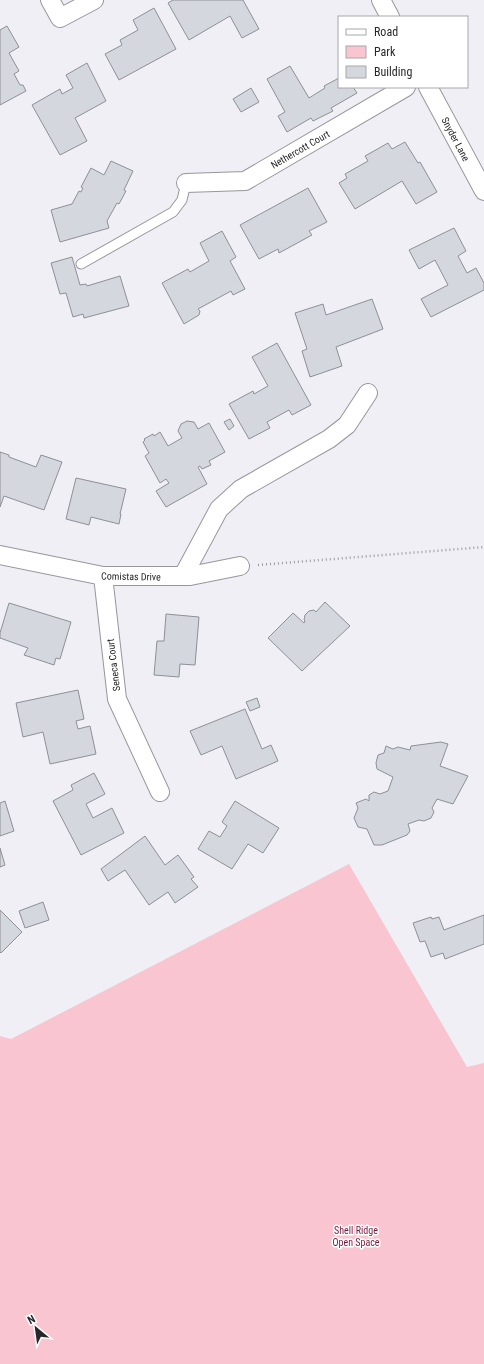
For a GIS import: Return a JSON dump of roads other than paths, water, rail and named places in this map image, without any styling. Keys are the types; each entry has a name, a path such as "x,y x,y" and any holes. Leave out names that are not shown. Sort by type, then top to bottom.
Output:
{"street":[{"path":"50,0 60,18 94,0"},
{"path":"381,0 389,16"},
{"name":"Nethercott Court","path":"186,183 245,181 404,88"},
{"name":"Snyder Lane","path":"429,88 484,191"},
{"path":"183,576 219,510 241,489 329,439 347,425 368,393"},
{"name":"Comistas Drive","path":"0,555 103,576 190,576 240,566"},
{"name":"Seneca Court","path":"103,576 117,699 160,792"}],"lane":[{"path":"81,264 173,212 182,200 186,183"}],"park label":[{"name":"Shell Ridge Open Space","path":"356,1236"}]}
